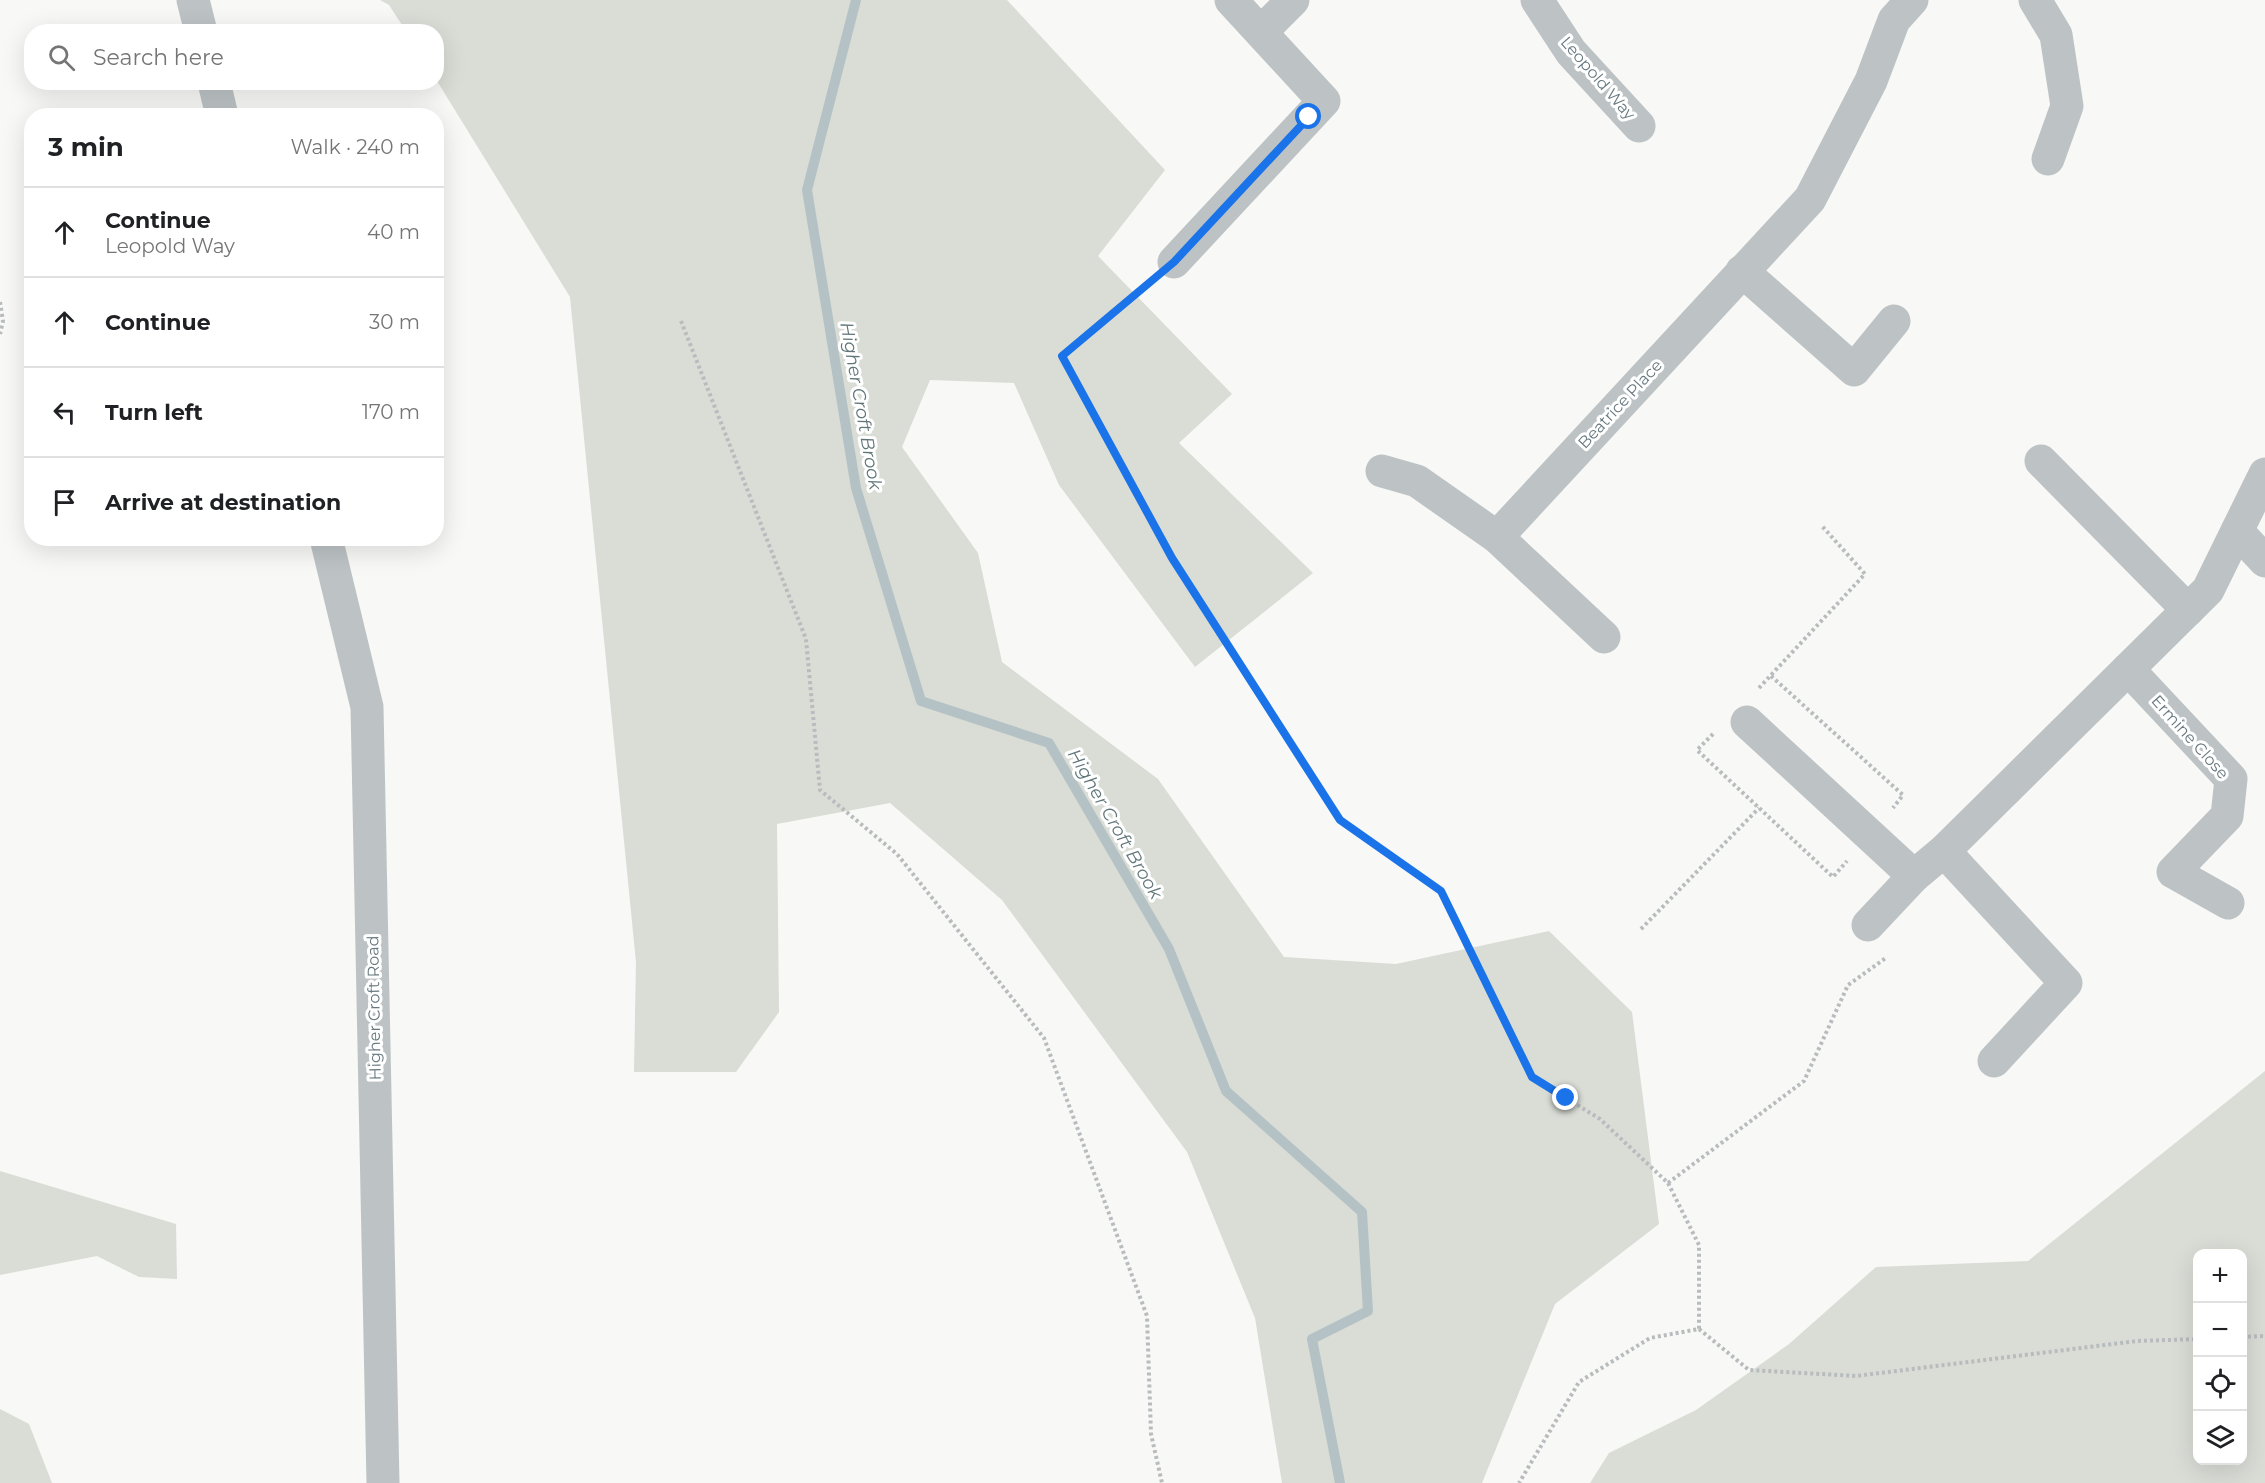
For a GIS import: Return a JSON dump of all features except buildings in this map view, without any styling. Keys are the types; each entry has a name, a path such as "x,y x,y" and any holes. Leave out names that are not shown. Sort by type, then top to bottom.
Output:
{"street":[{"path":"193,0 199,24"},
{"path":"1174,262 1324,101 1262,31 1231,0"},
{"path":"1262,31 1293,0"},
{"name":"Leopold Way","path":"1538,0 1571,52 1639,126"},
{"name":"Beatrice Place","path":"1497,537 1810,200 1871,81 1894,20 1912,0"},
{"path":"2036,0 2056,35 2067,106 2048,159"},
{"path":"216,90 220,108"},
{"path":"1742,271 1854,370 1894,321"},
{"path":"2041,461 2188,610"},
{"path":"1382,471 1417,481 1497,537 1604,637"},
{"path":"1868,925 1914,876 1944,851 2208,590 2265,474"},
{"path":"2237,531 2265,561"},
{"name":"Higher Croft Road","path":"328,546 367,707 383,1483"},
{"name":"Ermine Close","path":"2128,669 2231,779 2227,816 2173,872 2228,903"},
{"path":"1747,722 1914,876"},
{"path":"1944,851 2066,983 1994,1061"}],"path":[{"path":"1174,262 1062,356 1172,558 1340,820 1441,891 1532,1077 1600,1119 1668,1183 1699,1245 1699,1329"},
{"path":"0,302 3,321 0,334"},
{"path":"681,321 806,639 820,790 897,854 1044,1038 1148,1316 1151,1434 1162,1483"},
{"path":"1771,676 1903,795 1872,837"},
{"path":"1641,929 1759,808"},
{"path":"1668,1183 1804,1081 1848,985 1895,952 1868,925"},
{"path":"1519,1483 1578,1382 1650,1338 1699,1329 1749,1370 1856,1377 2137,1341 2193,1339"},
{"path":"2247,1337 2265,1336"}],"shaded area":[{"path":"380,0 1007,0 1165,170 1098,256 1232,394 1179,443 1313,573 1195,667 1059,485 1014,383 930,380 902,447 978,553 1002,662 1158,779 1284,957 1396,964 1549,931 1632,1012 1659,1224 1555,1304 1482,1483 1282,1483 1255,1318 1187,1152 1002,900 890,803 777,824 779,1012 736,1072 634,1072 636,962 570,297 443,90 444,24 401,24 389,5"},
{"path":"2265,1071 2265,1483 1590,1483 1609,1453 1696,1410 1789,1344 1876,1267 2028,1261"},
{"path":"0,1171 176,1224 177,1279 139,1277 97,1256 0,1275"},
{"path":"0,1409 29,1424 52,1483 0,1483"}],"waterway":[{"name":"Higher Croft Brook","path":"856,0 807,190 856,488 921,701 1049,743 1169,949 1226,1091 1362,1212 1368,1311 1312,1339 1340,1483"}],"route":[{"path":"1309,117 1174,262 1062,356 1172,558 1340,820 1441,891 1532,1077 1566,1098"}]}
